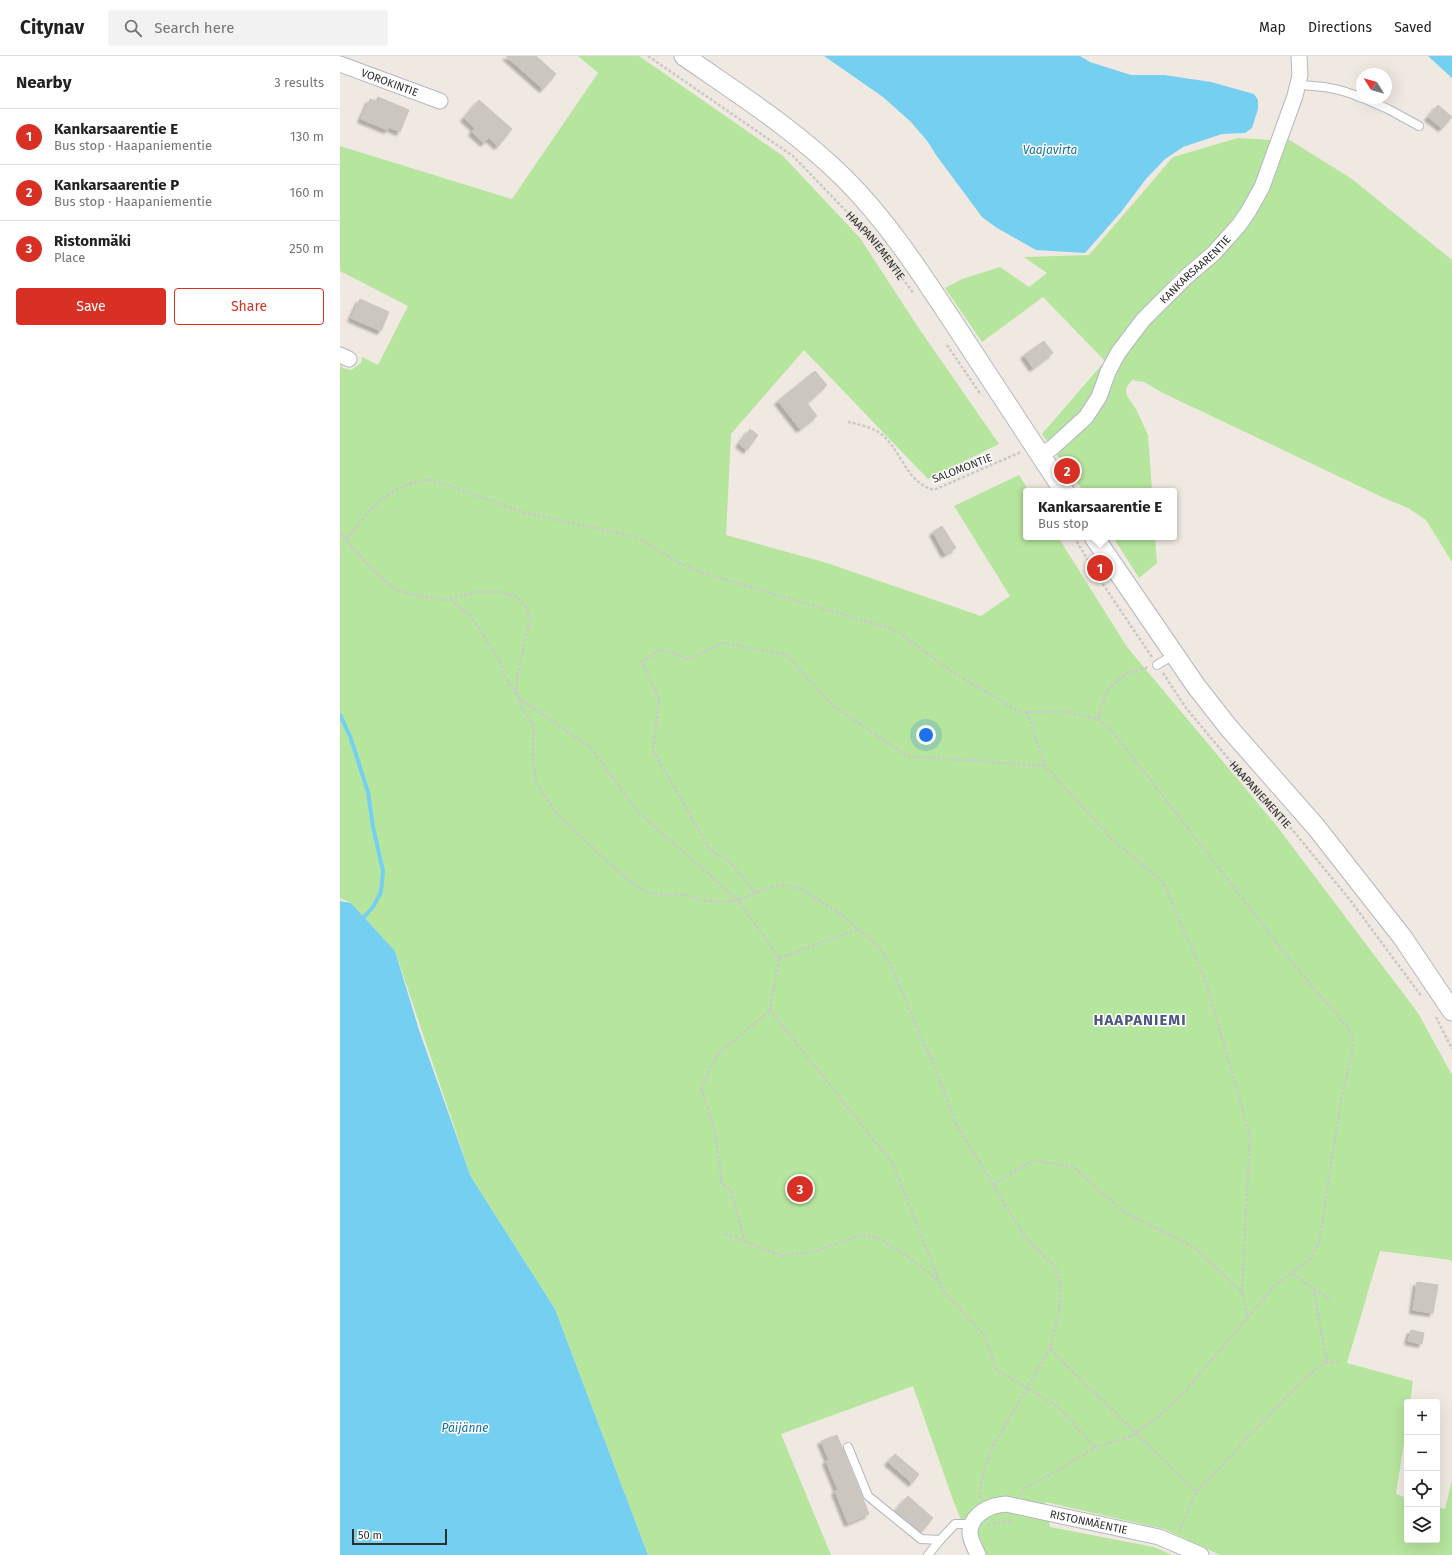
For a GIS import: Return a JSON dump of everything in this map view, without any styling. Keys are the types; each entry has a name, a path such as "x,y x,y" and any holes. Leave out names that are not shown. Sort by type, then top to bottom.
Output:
{"street":[{"name":"HAAPANIEMENTIE","path":"684,56 754,104 805,143 844,178 866,202 888,228 936,295 1027,450 1061,488"},
{"name":"KANKARSAARENTIE","path":"1027,450 1052,448 1086,417 1099,397 1108,372 1118,353 1143,320 1186,277 1214,254 1244,219 1262,187 1298,85 1300,75 1299,56"},
{"name":"VOROKINTIE","path":"340,64 440,101"},
{"name":"HAAPANIEMENTIE","path":"1096,540 1196,686 1229,728 1316,827 1403,938 1452,1010"},
{"name":"RISTONMÄENTIE","path":"978,1517 996,1504 1014,1506 1159,1537 1201,1555"},
{"path":"978,1517 970,1531 978,1555"}],"lane":[{"path":"1298,85 1334,88 1356,96"},
{"path":"1376,104 1419,126"},
{"path":"1157,664 1174,654"},
{"path":"848,1447 868,1496 921,1539 940,1540"},
{"path":"928,1555 955,1524 978,1517"}],"path":[{"name":"HAAPANIEMENTIE","path":"648,56 793,156 874,240 916,296"},
{"path":"944,340 981,396"},
{"name":"SALOMONTIE","path":"848,422 863,425 879,433 893,447 910,474 924,487 934,490 1027,450"},
{"path":"347,540 358,524 375,505 405,485 421,480 432,480 526,513 642,540 679,563 697,571 892,629 900,633 954,673 1017,710 1027,712 1063,712 1098,719 1110,728 1290,960 1350,1029 1353,1036 1353,1049 1341,1100 1319,1243 1310,1259 1274,1286 1182,1396 1154,1420 1129,1437 1095,1447 1070,1464 1027,1487 1020,1495 1014,1506"},
{"path":"340,533 372,569 396,590 444,600 476,592 500,592 517,597 527,608 530,620 518,672 516,691 522,708 534,726 533,762 536,780 543,794 557,814 623,876 646,892 664,895 683,894 702,900 722,902 738,900 772,887 784,885 802,889 817,897 859,930 883,952 924,1042 956,1124 1025,1238 1055,1267 1062,1284 1059,1313 1050,1349 992,1446 980,1493 978,1517"},
{"name":"HAAPANIEMENTIE","path":"1076,540 1098,577 1186,708 1232,763 1300,839 1350,900 1424,999"},
{"path":"450,598 470,615 500,661 506,677 519,698 590,747 640,813 738,900 779,958 770,1010 717,1055 701,1088 715,1131 722,1184 730,1191 745,1242"},
{"path":"756,893 729,861 710,850 653,750 659,699 642,662 661,649 689,659 722,643 785,654 832,705 907,756 1044,766"},
{"path":"1098,719 1107,690 1127,673 1157,664"},
{"path":"1027,712 1044,766 1113,840 1163,882 1205,978 1250,1135 1242,1291 1248,1318"},
{"path":"779,958 859,930"},
{"path":"770,1010 893,1164 943,1291 985,1336 996,1370 1057,1406 1095,1447"},
{"path":"1433,1012 1452,1049"},
{"path":"993,1185 1033,1160 1073,1167 1124,1212 1194,1248 1242,1291"},
{"path":"725,1234 783,1256 815,1251 862,1235 878,1238 906,1255 940,1282"},
{"path":"1292,1273 1330,1299"},
{"path":"1175,1544 1196,1492 1304,1379 1327,1360 1313,1288"},
{"path":"1050,1349 1196,1492"},
{"path":"1325,1362 1341,1362"}],"green space":[{"path":"578,56 639,56 783,156 860,238 918,327 999,444 928,479 804,350 731,434 726,535 827,563 981,616 1010,596 954,506 1019,475 1027,488 1023,488 1023,540 1060,540 1127,647 1276,825 1418,1013 1452,1075 1452,1262 1450,1260 1380,1251 1347,1363 1413,1381 1410,1399 1404,1399 1404,1442 1396,1494 1404,1497 1404,1543 1440,1543 1440,1508 1445,1509 1452,1480 1452,1555 1220,1555 1164,1529 1045,1502 1050,1527 1154,1547 1172,1555 975,1555 953,1500 913,1386 781,1434 831,1555 648,1555 555,1309 471,1177 395,951 351,903 340,898 340,364 343,368 351,370 361,363 362,357 378,365 408,306 340,271 340,146 512,199 598,73"},
{"path":"1238,138 1273,140 1256,187 1211,249 1176,274 1133,324 1150,322 1267,188 1288,139 1352,179 1452,260 1452,562 1426,520 1408,508 1165,394 1144,382 1132,380 1126,388 1127,396 1136,409 1148,435 1152,488 1081,488 1042,434 1105,361 1043,297 982,342 945,288 962,279 1000,267 1029,287 1047,273 1024,257 1089,255 1173,157"},
{"path":"1115,540 1155,540 1157,563 1139,578"}],"water":[{"name":"Vaajavirta","path":"824,56 1080,56 1090,62 1131,75 1164,75 1211,82 1254,94 1258,100 1258,109 1252,128 1245,133 1222,134 1183,147 1165,159 1146,179 1121,212 1085,253 1036,250 997,228 982,217 928,142 911,122 883,97"},
{"path":"1428,56 1452,56 1452,78"},
{"name":"Päijänne","path":"340,901 351,903 395,951 419,1030 471,1177 555,1309 648,1555 340,1555"}],"building":[{"path":"506,56 536,56 556,74 543,89"},
{"path":"378,97 409,110 400,132 389,127 388,130 361,119 370,99 376,101"},
{"path":"479,100 512,129 498,146 489,138 484,143 472,132 475,128 464,118"},
{"path":"1438,105 1452,117 1442,128 1428,117"},
{"path":"360,299 389,312 381,331 351,318"},
{"path":"1044,341 1053,353 1033,368 1024,355"},
{"path":"815,371 827,385 807,403 817,416 800,429 778,401"},
{"path":"750,429 758,435 747,450 739,444"},
{"path":"942,526 956,548 945,554 933,532"},
{"path":"1417,1282 1438,1285 1433,1313 1413,1310"},
{"path":"1411,1330 1424,1333 1422,1344 1408,1341"},
{"path":"837,1435 869,1514 848,1523 835,1491 838,1490 826,1461 829,1460 821,1441"},
{"path":"895,1454 919,1474 912,1483 888,1462"},
{"path":"908,1496 933,1518 921,1532 895,1511"}],"waterway":[{"path":"340,715 350,736 368,792 373,827 383,871 381,892 373,907 364,917"}],"place":[{"name":"Kankarsaarentie P","path":"1067,471"},
{"name":"Kankarsaarentie E","path":"1100,568"},
{"name":"Ristonmäki","path":"800,1189"}],"district":[{"name":"HAAPANIEMI","path":"1140,1020"}]}
